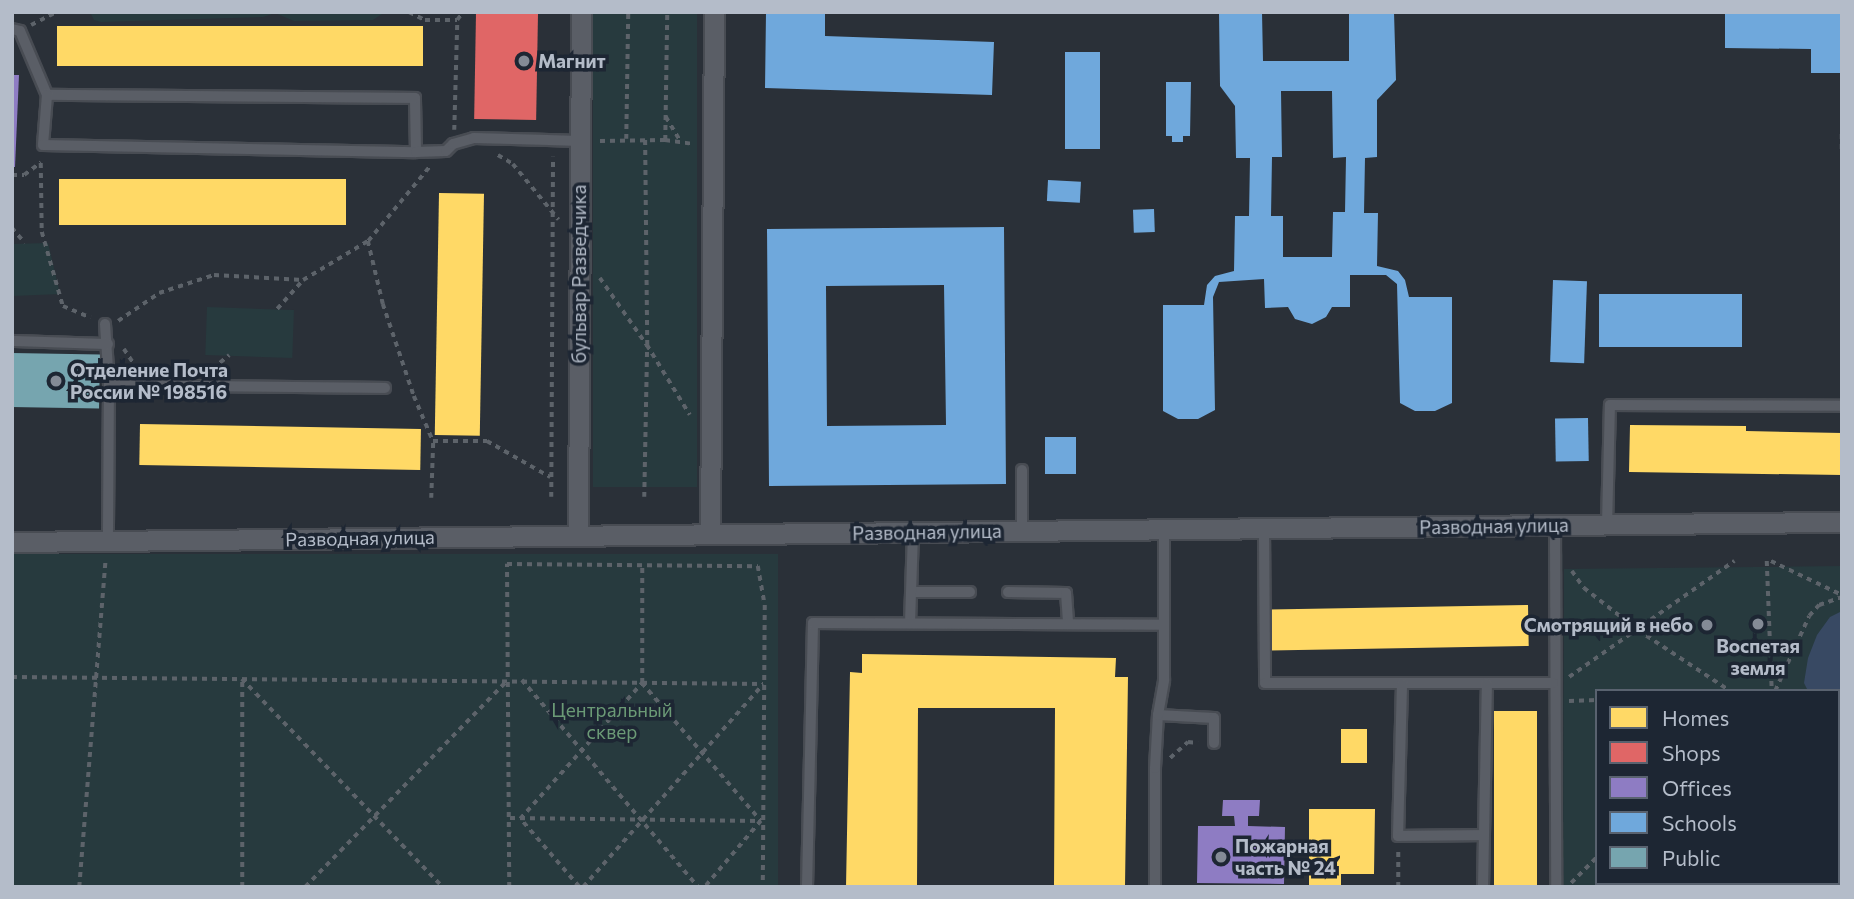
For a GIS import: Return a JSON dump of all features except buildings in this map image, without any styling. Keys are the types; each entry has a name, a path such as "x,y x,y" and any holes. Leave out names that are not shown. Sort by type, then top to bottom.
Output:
{"street":[{"name":"бульвар Разведчика","path":"578,536 581,12"},
{"path":"710,534 714,12"},
{"name":"Разводная улица","path":"12,542 1842,522"}],"lane":[{"path":"16,30 47,95 43,145 416,152 450,148 474,138 580,141"},
{"path":"47,95 415,99 416,152"},
{"path":"108,541 109,324"},
{"path":"12,341 108,344"},
{"path":"109,385 385,388"},
{"path":"1607,525 1610,405 1842,406"},
{"path":"1022,470 1022,531"},
{"path":"1555,526 1553,701 1556,887"},
{"path":"1155,887 1157,715 1164,680 1164,529"},
{"path":"1264,529 1265,683 1553,683"},
{"path":"910,623 913,532"},
{"path":"912,592 970,592"},
{"path":"1008,592 1066,593 1068,624"},
{"path":"807,887 813,623 1164,625"},
{"path":"1483,887 1487,683"},
{"path":"1402,684 1398,836 1484,835"},
{"path":"1157,715 1214,718 1214,743"}],"path":[{"path":"16,30 56,12"},
{"path":"409,12 425,20 457,20"},
{"path":"277,309 303,280 368,241 424,172 450,148 457,20 463,12"},
{"path":"626,139 628,12"},
{"path":"666,140 667,12"},
{"path":"665,116 681,142"},
{"path":"1842,134 1842,153"},
{"path":"474,138 513,164 552,211"},
{"path":"580,141 666,140 713,146"},
{"path":"551,497 553,141"},
{"path":"644,497 647,345 645,141"},
{"path":"43,145 42,232 64,306 109,324 149,385"},
{"path":"12,175 24,175 41,163"},
{"path":"12,229 25,243"},
{"path":"368,241 383,304 414,396 433,441 431,498"},
{"path":"579,247 647,345 695,423 710,429"},
{"path":"109,324 159,293 214,275 303,280"},
{"path":"433,441 487,442 551,478"},
{"path":"1553,683 1563,681 1734,561"},
{"path":"1774,689 1769,561 1842,596"},
{"path":"79,887 105,562"},
{"path":"1567,563 1584,588 1638,630 1727,689"},
{"path":"509,887 507,564 758,566 765,605 764,796 761,821 763,887"},
{"path":"642,565 642,683 761,821"},
{"path":"1775,689 1810,616 1819,605 1842,596"},
{"path":"12,677 763,684"},
{"path":"242,679 443,887"},
{"path":"242,679 242,887"},
{"path":"305,887 374,813 508,680"},
{"path":"522,680 698,887"},
{"path":"520,818 642,683"},
{"path":"520,818 581,887 763,684"},
{"path":"1553,701 1595,700"},
{"path":"1155,773 1188,743 1214,743"},
{"path":"510,818 761,821"},
{"path":"705,887 761,821"},
{"path":"1398,836 1398,887"},
{"path":"1567,887 1595,859"}],"green space":[{"path":"90,12 385,12 373,20 294,21 275,13 263,17 101,22 94,20"},
{"path":"593,12 697,12 697,487 593,487"},
{"path":"48,243 60,294 12,296 12,244"},
{"path":"207,307 294,310 292,358 205,355"},
{"name":"Центральный сквер","path":"12,554 778,554 778,887 12,887"},
{"path":"1842,566 1842,887 1563,887 1564,569"}],"water":[{"path":"1842,611 1842,715 1840,689 1807,689 1804,683 1808,658 1817,635 1830,617"}],"place":[{"name":"Магнит","path":"524,61"},
{"name":"Отделение Почта России № 198516","path":"56,381"},
{"name":"Воспетая земля","path":"1758,624"},
{"name":"Смотрящий в небо","path":"1707,625"},
{"name":"Пожарная часть № 24","path":"1221,857"}]}
